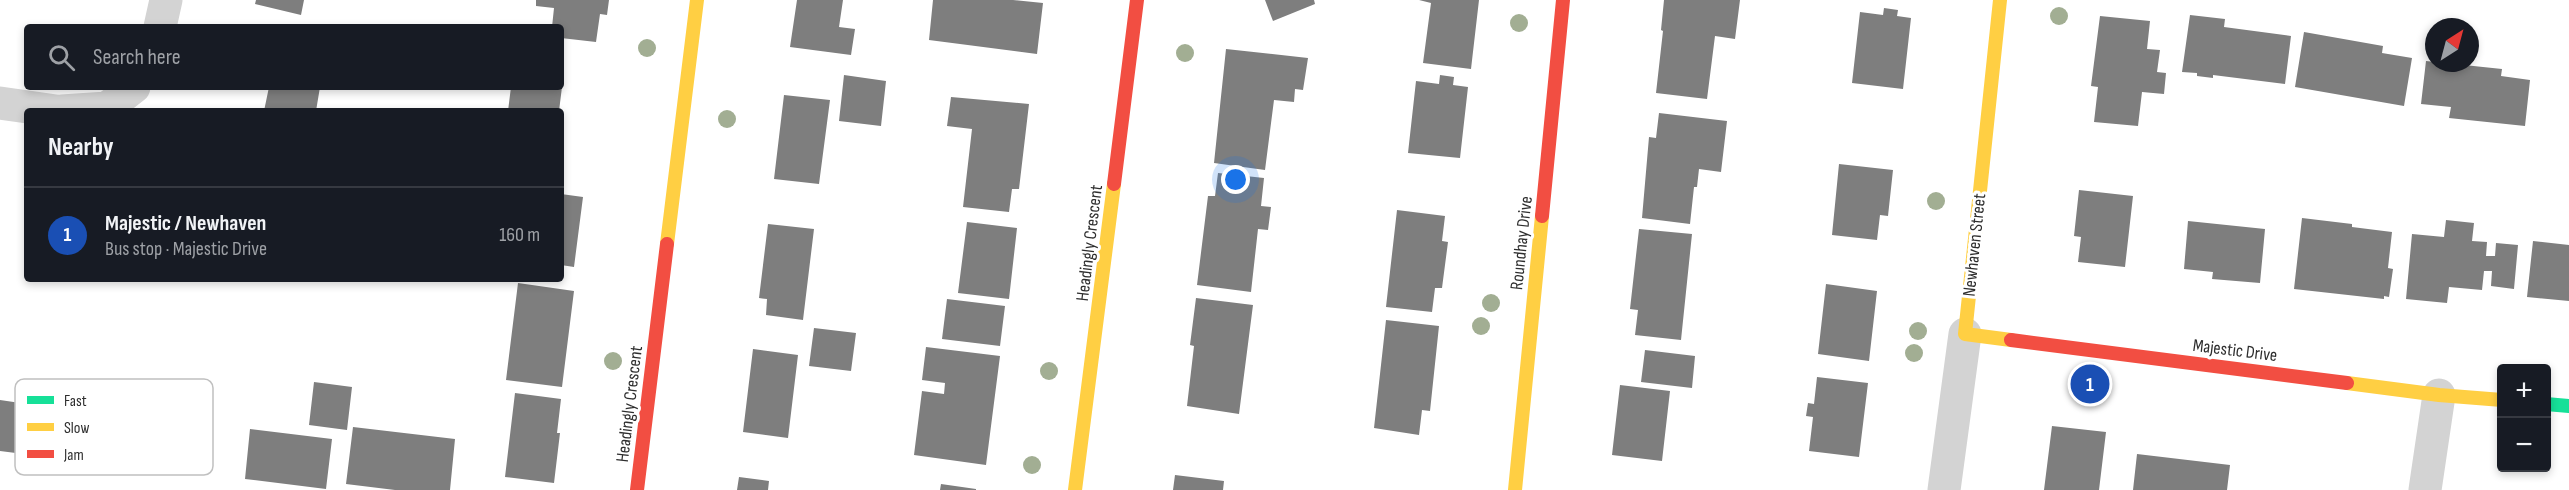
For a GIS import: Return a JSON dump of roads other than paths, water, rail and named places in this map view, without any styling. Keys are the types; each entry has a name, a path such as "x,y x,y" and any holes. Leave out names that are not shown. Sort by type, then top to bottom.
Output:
{"street":[{"path":"161,24 166,0"},
{"name":"Headingly Crescent","path":"637,490 697,0"},
{"name":"Headingly Crescent","path":"1076,490 1137,0"},
{"name":"Roundhay Drive","path":"1515,490 1563,0"},
{"name":"Newhaven Street","path":"1944,490 1965,334 2000,0"},
{"path":"107,108 130,90"},
{"path":"0,103 35,108"},
{"name":"Majestic Drive","path":"1965,334 2439,395 2497,400"},
{"path":"2425,490 2439,395"},
{"path":"2551,404 2569,406"}],"place":[{"name":"Majestic / Newhaven","path":"2090,384"}]}
